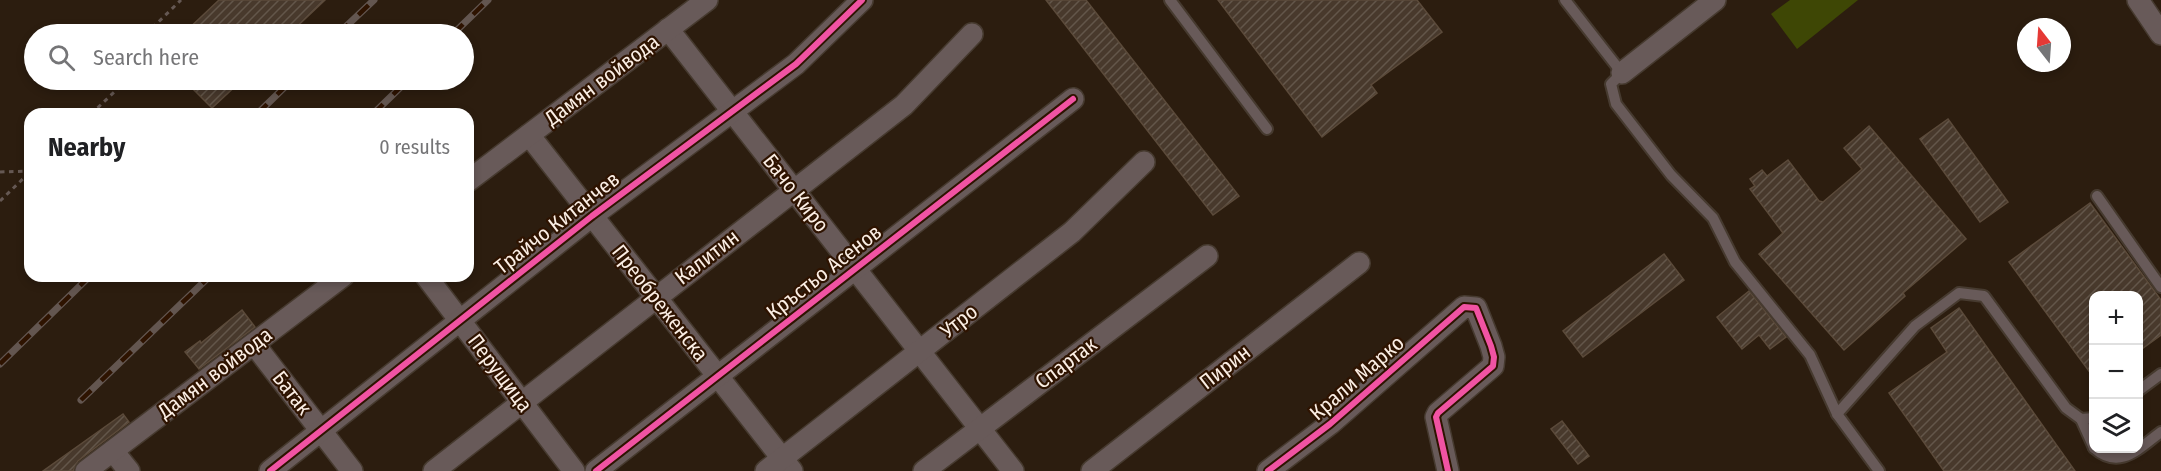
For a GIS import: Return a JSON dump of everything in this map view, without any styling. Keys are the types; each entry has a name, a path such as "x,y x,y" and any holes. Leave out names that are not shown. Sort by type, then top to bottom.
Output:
{"street":[{"name":"Дамян войвода","path":"474,176 706,0"},
{"name":"Трайчо Китанчев","path":"270,471 592,216 796,64 862,0"},
{"path":"1622,73 1715,0"},
{"path":"2139,0 2161,34"},
{"name":"Бачо Киро","path":"668,29 1013,471"},
{"name":"Калитин","path":"434,471 904,105 972,34"},
{"name":"Кръстьо Асенов","path":"596,471 1073,99"},
{"name":"Преобреженска","path":"529,135 718,376 780,467"},
{"name":"Утро","path":"780,467 920,352 1072,232 1144,162"},
{"name":"Спартак","path":"924,471 1207,255"},
{"name":"Пирин","path":"1092,471 1359,263"},
{"name":"Дамян войвода","path":"86,471 335,282"},
{"name":"Перущица","path":"430,282 574,471"},
{"name":"Крали Марко","path":"1268,471 1330,424 1464,307 1476,308 1494,357 1492,366 1436,417 1448,471"},
{"name":"Батак","path":"254,344 352,471"},
{"path":"113,451 129,471"}],"lane":[{"path":"1170,0 1267,129"},
{"path":"1565,0 1622,73 1611,84 1616,104 1671,175 1713,218 1735,262 1809,355 1837,414 1879,471"},
{"path":"2097,196 2161,287"},
{"path":"1837,414 1915,326 1959,293 1984,296 2066,408 2081,419 2089,437"},
{"path":"2143,388 2161,374"},
{"path":"2081,419 2089,418"},
{"path":"2143,446 2161,432"},
{"path":"2098,453 2102,457 2116,460 2127,458 2134,453"}],"path":[{"path":"156,24 181,0"},
{"path":"97,108 116,90"},
{"path":"0,172 24,171"},
{"path":"0,201 24,177"}],"green space":[{"path":"1790,0 1858,0 1797,49 1771,14"}],"building":[{"path":"219,0 325,0 300,24 194,24"},
{"path":"1046,0 1086,0 1239,196 1213,215"},
{"path":"1218,0 1417,0 1442,32 1371,85 1377,93 1322,137"},
{"path":"194,90 231,90 212,108"},
{"path":"1948,119 2008,202 1980,222 1920,139"},
{"path":"1869,126 1966,239 1903,293 1905,296 1844,350 1759,254 1783,233 1750,189 1755,186 1750,179 1762,170 1767,176 1788,160 1819,201 1823,202 1862,169 1844,148"},
{"path":"2090,203 2161,300 2161,335 2143,348 2143,291 2089,291 2089,371 2009,262"},
{"path":"1664,254 1684,280 1583,357 1563,331"},
{"path":"1749,291 1786,337 1770,349 1759,335 1742,349 1717,317"},
{"path":"1959,308 2075,471 1944,471 1889,393 1947,352 1931,328"},
{"path":"242,310 255,327 199,369 185,352 200,341 201,343"},
{"path":"123,414 129,422 78,461 73,471 43,471"},
{"path":"1562,421 1589,456 1578,464 1551,429"}],"railway":[{"path":"349,24 374,0"},
{"path":"463,24 488,0"},
{"path":"263,108 282,90"},
{"path":"379,108 398,90"},
{"path":"0,364 84,282"},
{"path":"81,400 204,282"}],"cycle path":[{"path":"270,471 592,216 796,64 862,0"},
{"path":"596,471 1073,99"},
{"path":"1268,471 1330,424 1464,307 1476,308 1491,346 1494,357 1493,366 1436,417 1448,471"}]}
